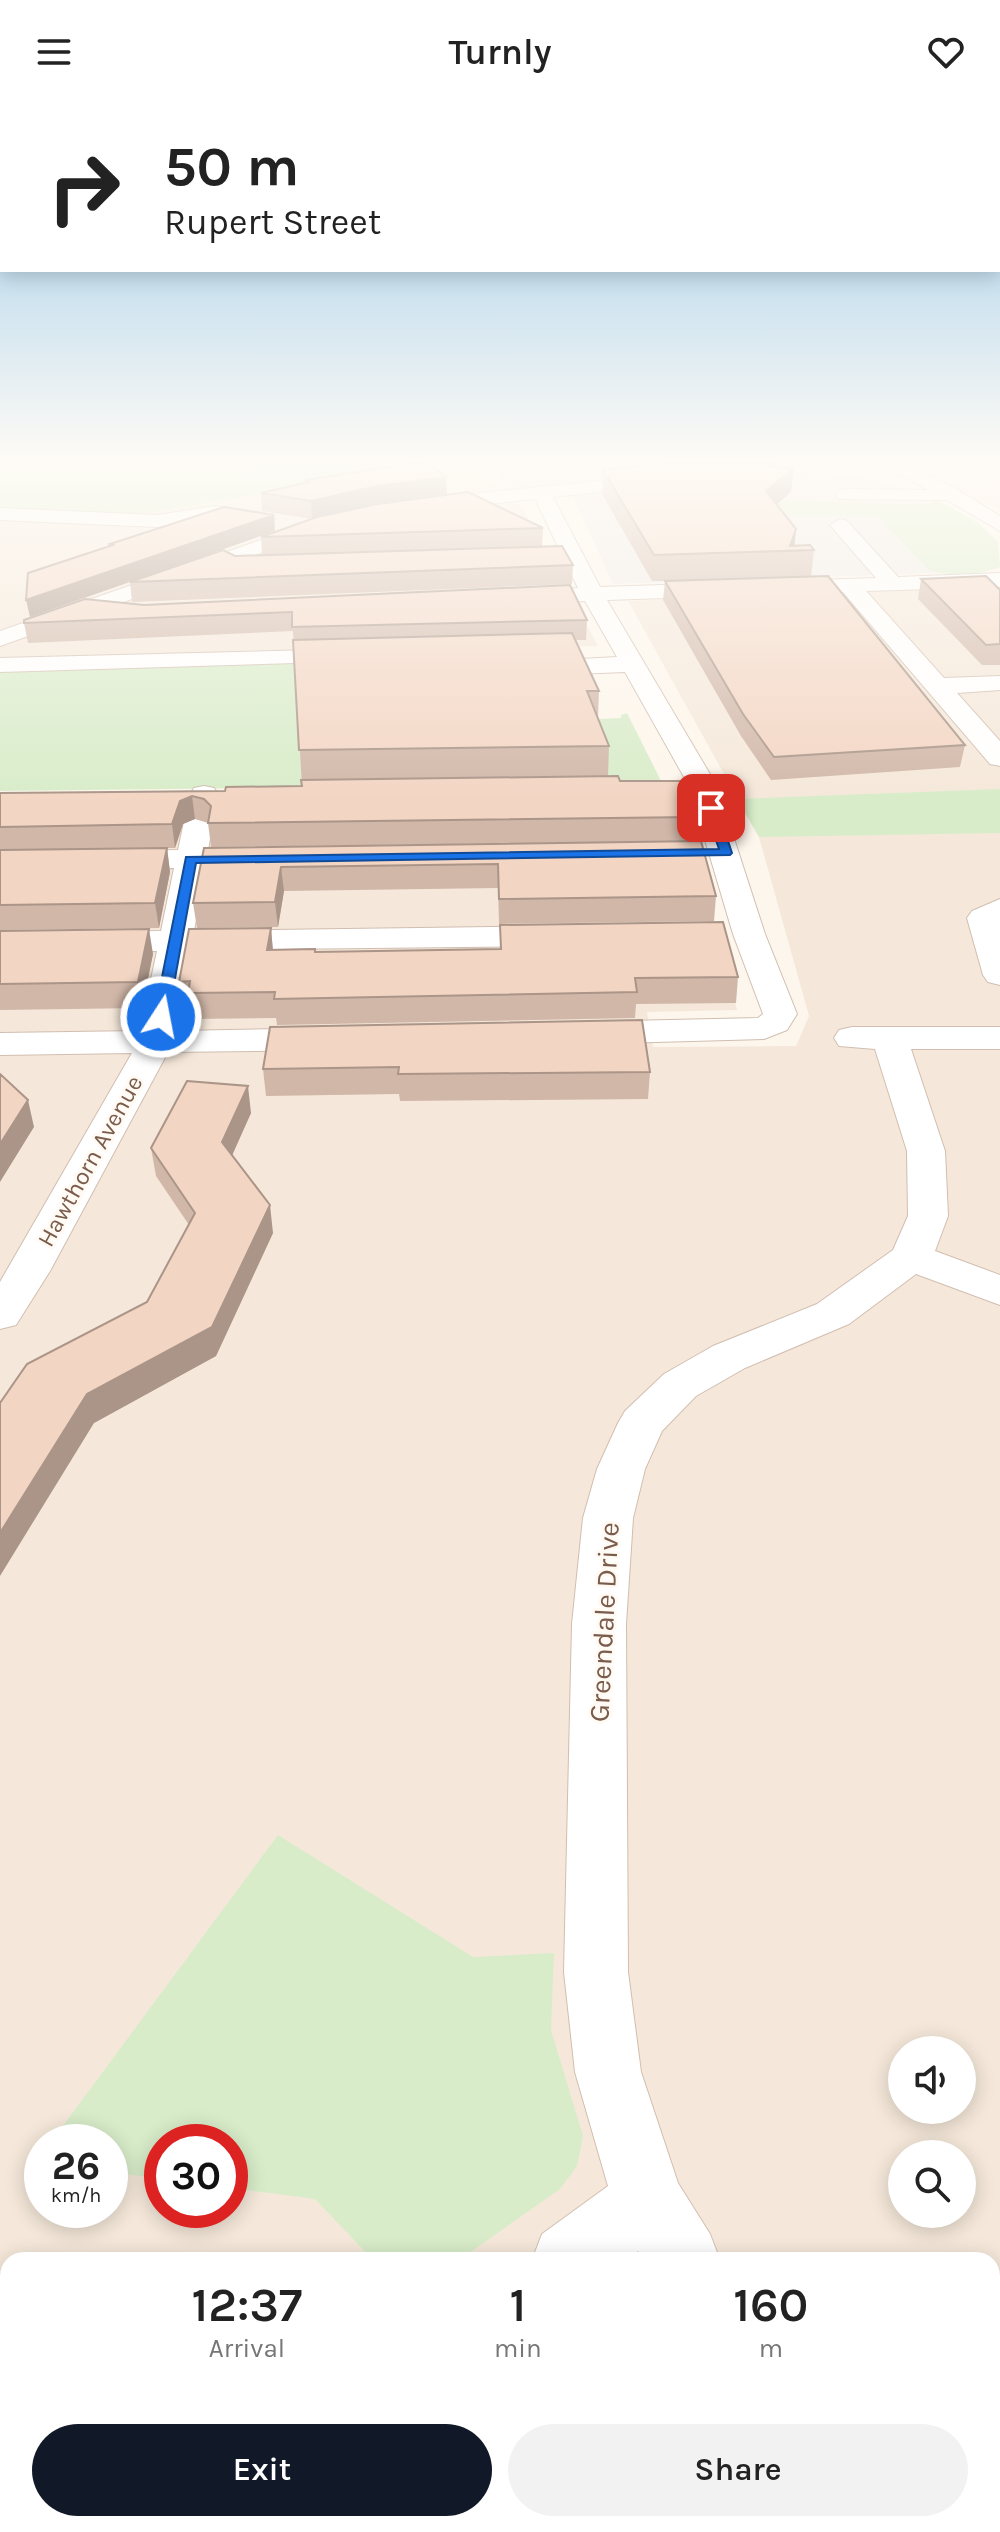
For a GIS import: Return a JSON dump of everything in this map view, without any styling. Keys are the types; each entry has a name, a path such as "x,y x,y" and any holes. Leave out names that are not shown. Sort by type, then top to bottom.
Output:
{"street":[{"path":"0,639 175,576"},
{"path":"554,1034 746,1030 775,1023 780,1014 733,934 726,853 703,786 592,593 578,576"},
{"path":"886,576 892,583"},
{"path":"545,596 1000,580"},
{"path":"848,584 1000,758"},
{"path":"15,607 63,617"},
{"path":"85,608 134,613"},
{"path":"503,661 627,656"},
{"path":"0,665 377,664 339,675"},
{"path":"938,686 1000,683"},
{"path":"672,786 703,786"},
{"name":"Hawthorn Avenue","path":"0,1315 29,1271 156,1042 204,794"},
{"path":"173,795 235,794"},
{"path":"694,853 726,853"},
{"path":"0,862 285,858"},
{"path":"952,902 995,911"},
{"path":"995,911 983,918 1000,975"},
{"path":"0,943 589,936"},
{"path":"0,1044 363,1038"},
{"path":"1000,1038 871,1039 926,1151 928,1216 911,1257 1000,1291"},
{"name":"Greendale Drive","path":"679,2252 648,2200 608,2072 596,1972 599,1624 608,1518 621,1469 642,1423 680,1385 729,1357 833,1314 911,1257"},
{"path":"579,2252 648,2200"}],"shaded area":[{"path":"0,576 560,576 598,646 0,661"},
{"path":"609,576 840,576 613,584"},
{"path":"1000,586 1000,2252 0,2252 0,801 679,791 737,1010 647,1012 653,1047 796,1046 809,1016 759,837 628,601"}],"green space":[{"path":"338,659 443,726 621,718 627,713 662,783 0,791 0,668"},
{"path":"1000,789 1000,833 759,837 737,799"},
{"path":"278,1835 473,1957 554,1953 551,2030 583,2136 577,2166 560,2189 470,2252 365,2252 315,2199 248,2190 248,2124 144,2124 144,2177 128,2174 128,2124 64,2124"}],"building":[{"path":"28,576 95,576 26,600"},
{"path":"147,576 278,576 130,582"},
{"path":"828,576 965,745 774,757 743,714 665,581"},
{"path":"986,576 1000,590 1000,644 986,645 921,579"},
{"path":"570,585 587,620 292,627 292,612 24,623 24,620 85,599 144,605"},
{"path":"572,633 599,691 587,691 609,746 299,750 293,640"},
{"path":"618,776 620,781 683,781 693,817 208,823 211,806 204,799 192,796 180,801 172,824 0,827 0,793 225,791 226,787 302,786 301,780"},
{"path":"701,841 716,896 499,899 498,864 281,867 275,902 193,903 204,848"},
{"path":"167,848 155,903 0,905 0,850"},
{"path":"723,922 738,977 635,978 637,992 274,999 275,992 188,993 190,981 179,982 189,929 271,928 267,950 315,949 315,952 501,949 500,925"},
{"path":"149,929 138,982 0,984 0,931"},
{"path":"642,1020 650,1072 398,1074 399,1067 263,1069 270,1027"},
{"path":"0,1074 28,1100 0,1144"},
{"path":"187,1081 248,1086 222,1142 270,1205 212,1327 87,1394 0,1533 0,1403 27,1364 147,1302 195,1213 151,1148"}],"route":[{"path":"161,1017 191,859 726,853 711,808"}]}
